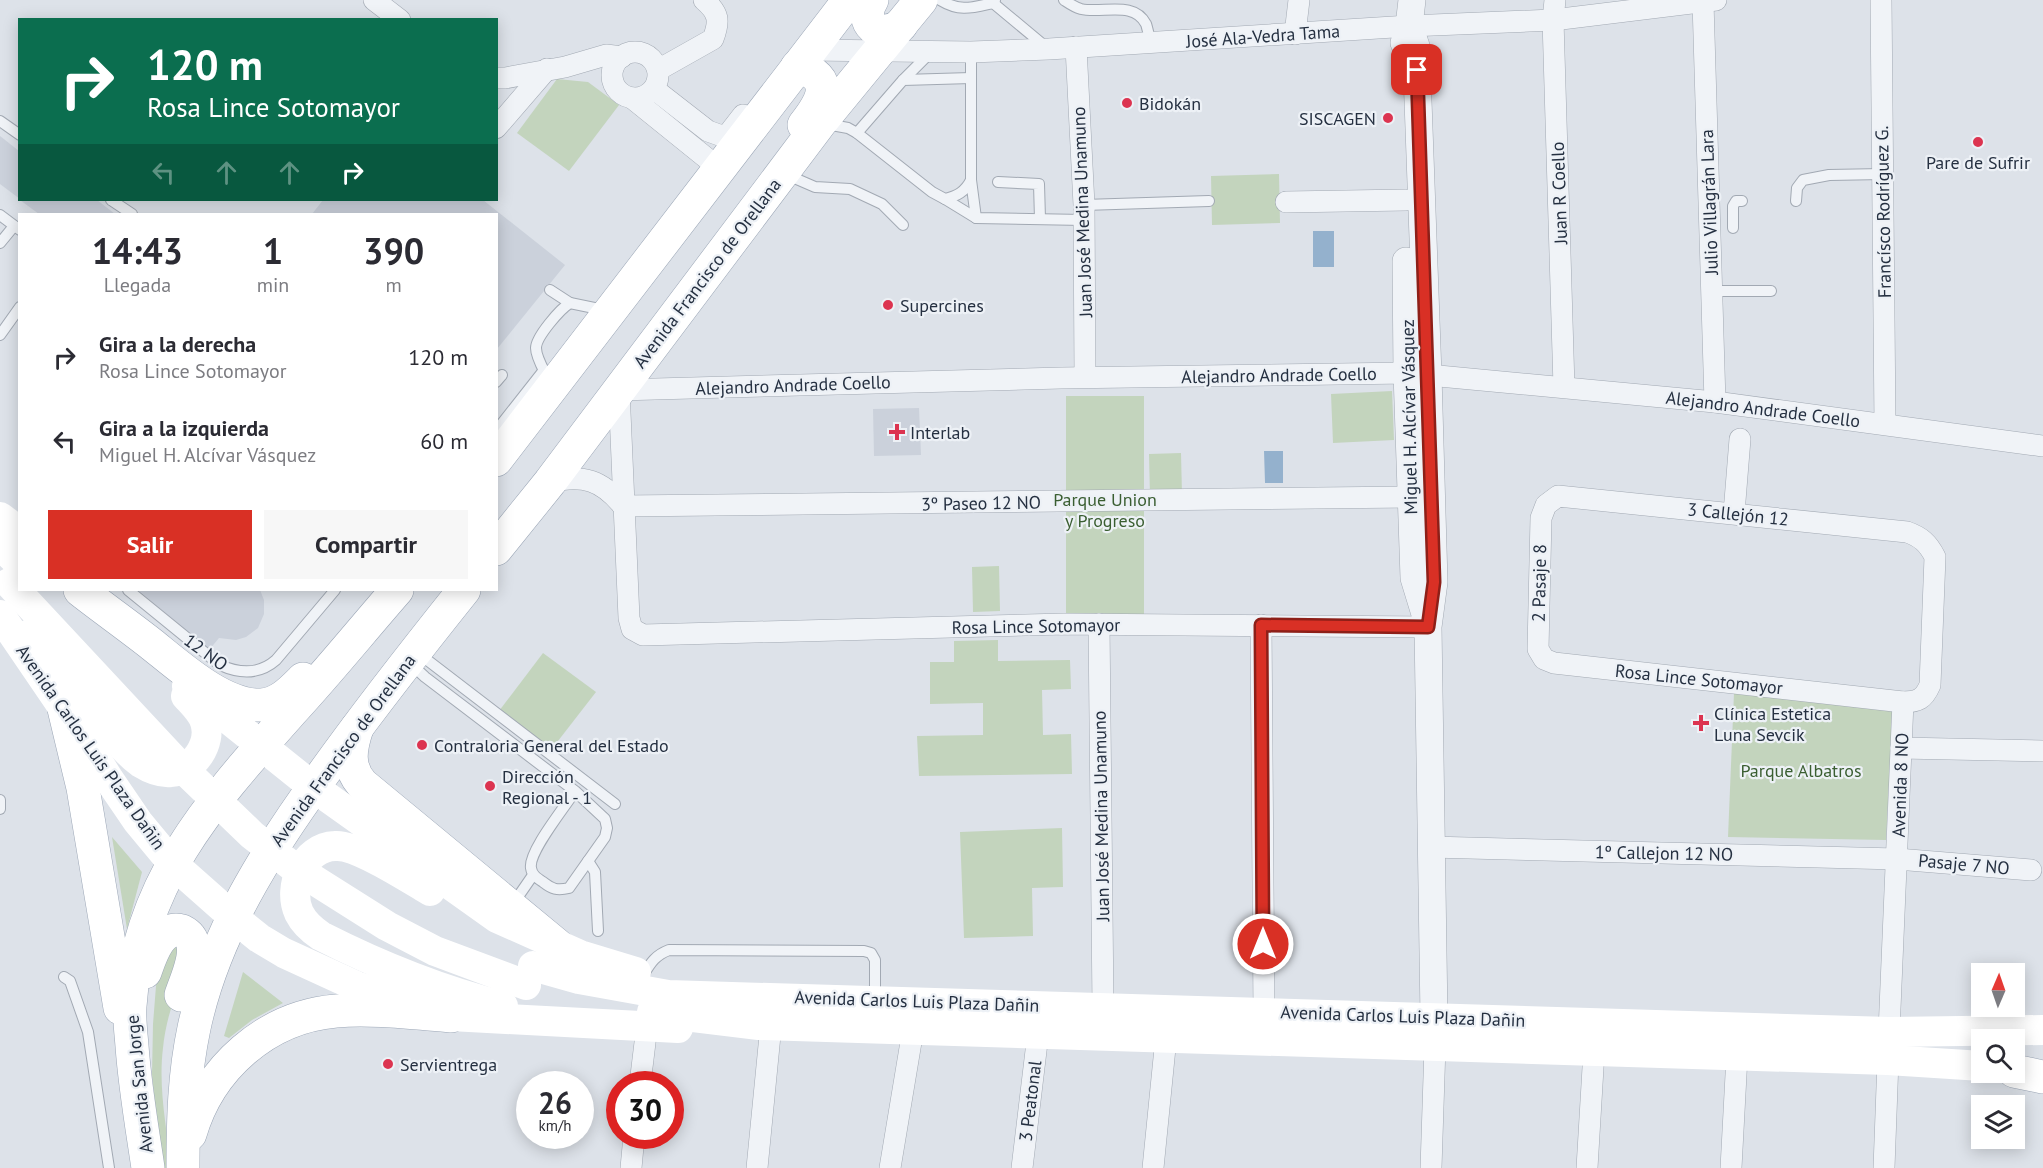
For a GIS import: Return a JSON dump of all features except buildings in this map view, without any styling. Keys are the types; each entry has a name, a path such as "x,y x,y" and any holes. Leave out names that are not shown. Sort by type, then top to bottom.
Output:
{"main road":[{"path":"498,457 548,378 610,311 802,58 849,0"},
{"path":"872,0 868,6 867,16 873,27 880,32 888,32 901,26"},
{"name":"Avenida Francisco de Orellana","path":"498,547 550,482 820,123 921,0"},
{"path":"731,239 749,198 821,101 823,90 802,58"},
{"path":"0,517 18,530"},
{"name":"Avenida Carlos Luis Plaza Dañin","path":"0,544 7,581 176,762 252,835 291,866 338,897 416,941 474,966 606,964 644,974 764,1016"},
{"path":"7,581 44,648 134,758 151,768 172,772 182,770 190,764 203,747 206,737 205,719 195,706 81,591"},
{"name":"Avenida Carlos Luis Plaza Dañin","path":"44,591 189,747 273,826 310,854 399,911 484,949 539,965 626,1008 764,1016 913,1030 1166,1038 1435,1032 1889,1046 1971,1064"},
{"path":"82,591 200,666 220,693 242,703 260,705 277,701 294,688 394,591"},
{"path":"172,863 214,802 394,591"},
{"name":"Avenida Francisco de Orellana","path":"233,917 270,850 313,787 360,721 463,591"},
{"name":"Avenida Carlos Luis Plaza Dañin","path":"0,615 133,815 172,863 259,938 303,964 356,986 450,1016 704,1029 764,1016 875,1000 1264,1012 1594,1051 1737,1056 1889,1046 2043,1030"},
{"path":"133,643 313,787 504,912"},
{"path":"63,709 83,788 110,957 135,1090"},
{"path":"360,721 352,743 351,755 352,768 358,780 504,912 539,965"},
{"path":"504,912 434,893 361,853 342,846 326,848 316,853 305,864 296,883 296,906 304,922 321,936 342,947 394,971 442,988 486,1002 571,1022"},
{"name":"Avenida San Jorge","path":"148,1168 135,1090 129,1009 142,934 172,863"},
{"name":"Avenida San Jorge","path":"184,1168 183,1106 188,1057 200,1006 221,943 233,917"},
{"path":"129,1009 151,955 161,938 172,931 187,934 192,940 193,956 177,1008 173,1039 183,1106"},
{"path":"184,1168 191,1130 201,1104 213,1084 242,1051 268,1033 300,1018 334,1011 450,1016"},
{"path":"2025,1062 2043,1061"},
{"path":"2025,1070 2043,1070"},
{"path":"2025,1073 2043,1077"}],"street":[{"path":"374,0 397,18"},
{"path":"632,98 644,96 656,79 713,39 719,24 713,9 704,0"},
{"path":"1295,34 1299,0"},
{"name":"Francísco Rodríguez G.","path":"1881,0 1886,424"},
{"name":"José Ala-Vedra Tama","path":"802,58 881,51 971,52 1049,49 1295,34 1410,13 1554,10 1710,1"},
{"name":"Julio Villagrán Lara","path":"1710,1 1715,402"},
{"name":"Juan R Coello","path":"1554,10 1564,387"},
{"name":"Miguel H. Alcívar Vásquez","path":"1410,13 1402,49 1406,200 1434,582 1428,627 1430,847 1435,1032 1431,1168"},
{"name":"Miguel H. Alcívar Vásquez","path":"1410,13 1416,46 1418,374 1411,497 1414,578 1428,627"},
{"name":"Juan José Medina Unamuno","path":"1076,47 1084,212 1085,377"},
{"path":"720,169 632,98 620,93 613,81 614,65 622,57 633,52 645,54 655,64 656,79 708,131 722,136 731,131 776,72 802,58"},
{"path":"498,78 556,68 606,55 622,57"},
{"path":"498,126 556,68 583,70 613,81"},
{"path":"1286,202 1406,200"},
{"name":"Alejandro Andrade Coello","path":"619,390 1085,377 1418,374 1715,402 2043,446"},
{"path":"619,390 623,506"},
{"path":"1734,513 1740,439"},
{"path":"550,482 567,478 584,478 599,484 613,494 623,506"},
{"name":"3 Callejón 12","path":"1540,518 1546,505 1558,496 1906,532 1920,536 1935,557 1930,685 1926,696 1917,702 1903,702"},
{"name":"3º Paseo 12 NO","path":"623,506 1411,497"},
{"name":"Rosa Lince Sotomayor","path":"623,506 629,618 632,629 643,635 1099,624 1428,627"},
{"name":"2 Pasaje 8","path":"1538,649 1540,518"},
{"name":"Juan José Medina Unamuno","path":"1099,624 1103,1007"},
{"path":"1261,625 1264,1012"},
{"name":"Rosa Lince Sotomayor","path":"1538,649 1544,659 1554,663 1903,702"},
{"name":"Avenida 8 NO","path":"1884,1168 1903,702"},
{"path":"1900,748 2043,752"},
{"name":"1º Callejon 12 NO","path":"1430,847 1897,859"},
{"name":"Pasaje 7 NO","path":"1897,859 2031,870"},
{"path":"757,1168 764,1016"},
{"path":"642,1071 647,1026"},
{"path":"890,1168 913,1030"},
{"name":"3 Peatonal","path":"1022,1168 1038,1034"},
{"path":"1153,1168 1166,1038"},
{"path":"1587,1168 1594,1051"},
{"path":"1731,1168 1737,1056"},
{"path":"631,1168 633,1149"}],"lane":[{"path":"940,0 953,8 971,8 994,1 1049,49"},
{"path":"1064,0 1084,10 1130,9 1139,14 1145,23 1151,43"},
{"path":"857,133 931,51"},
{"path":"971,52 971,180 976,218"},
{"path":"903,80 971,78"},
{"path":"0,121 18,134"},
{"path":"820,123 848,128 857,133 899,167 976,218 1040,219 1084,212 1209,201"},
{"path":"782,173 815,187 849,189 882,204 903,225"},
{"path":"1796,201 1797,188 1803,180 1829,175 1882,174"},
{"path":"945,199 967,189 971,180"},
{"path":"998,182 1039,184 1040,219"},
{"path":"112,201 130,213"},
{"path":"1733,228 1733,206 1737,201 1742,201"},
{"path":"0,215 17,228 0,243"},
{"path":"550,290 570,303 610,311"},
{"path":"1712,291 1771,291"},
{"path":"498,429 548,378 537,354 538,339 563,307 570,303"},
{"path":"0,335 18,310"},
{"name":"12 NO","path":"129,591 200,666 232,671 258,671 268,667 334,591"},
{"path":"411,656 425,677 575,791 605,819 607,828 604,837 568,888 560,890 551,888 533,875 530,866 534,853 575,791"},
{"path":"411,656 615,804"},
{"path":"0,800 0,809"},
{"path":"588,861 595,872 598,931"},
{"path":"504,912 533,875"},
{"path":"644,974 659,954 669,950 864,951 871,953 875,960 875,1000"},
{"path":"64,977 70,981 88,1032 109,1168"}],"shaded area":[{"path":"0,136 18,150 18,198 0,184"},
{"path":"21,201 98,201 114,213 38,213"},
{"path":"322,201 484,201 565,265 498,348 498,213 313,213"},
{"name":"Interlab","path":"919,408 921,455 874,456 873,409"},
{"path":"139,591 260,591 264,600 264,614 258,628 246,637 236,640 219,638 209,650"}],"green space":[{"path":"557,79 588,82 619,105 569,171 517,133"},
{"path":"1279,174 1280,223 1212,225 1211,176"},
{"path":"1392,391 1394,440 1333,443 1331,394"},
{"name":"Parque Union y Progreso","path":"1066,396 1144,396 1144,622 1066,622"},
{"path":"1181,453 1182,495 1150,496 1149,454"},
{"path":"999,566 1000,611 973,612 972,567"},
{"path":"998,640 998,661 1070,660 1071,689 1042,690 1043,735 1071,734 1072,774 919,776 917,736 983,735 983,703 930,704 930,662 954,662 954,641"},
{"path":"543,653 596,692 551,750 499,711"},
{"name":"Parque Albatros","path":"1734,693 1893,711 1886,840 1728,837"},
{"path":"1062,828 1063,887 1032,888 1033,936 964,938 960,832"},
{"path":"112,837 142,872 127,929"},
{"path":"169,939 190,950 170,1011 163,1048 162,1093 171,1168 162,1168 152,1075 153,1024 162,951"},
{"path":"243,972 283,1003 252,1020 229,1038 224,1036"}],"water":[{"path":"1313,231 1334,231 1334,267 1313,267"},
{"path":"1264,451 1283,451 1283,483 1265,483"}],"place":[{"name":"Bidokán","path":"1127,103"},
{"name":"SISCAGEN","path":"1388,118"},
{"name":"Pare de Sufrir","path":"1978,142"},
{"name":"Supercines","path":"888,305"},
{"name":"Interlab","path":"897,432"},
{"name":"Clínica Estetica Luna Sevcik","path":"1701,723"},
{"name":"Contraloria General del Estado","path":"422,745"},
{"name":"Dirección Regional - 1","path":"490,786"},
{"name":"Servientrega","path":"388,1064"}],"route":[{"path":"1263,944 1261,625 1428,627 1434,582 1417,70"}]}
